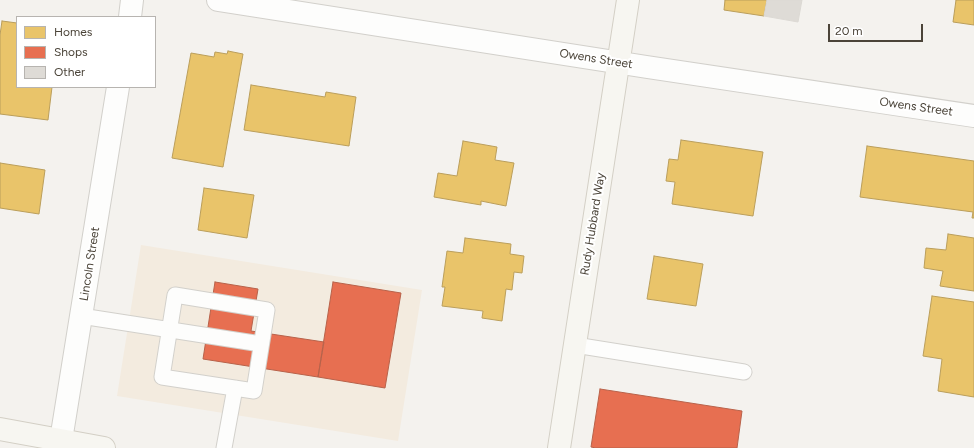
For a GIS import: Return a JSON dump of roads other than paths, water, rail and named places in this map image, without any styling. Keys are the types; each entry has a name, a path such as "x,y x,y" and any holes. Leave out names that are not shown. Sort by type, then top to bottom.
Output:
{"street":[{"path":"130,16 133,0"},
{"name":"Owens Street","path":"218,0 619,63 974,116"},
{"name":"Rudy Hubbard Way","path":"559,448 628,0"},
{"name":"Lincoln Street","path":"60,444 118,88"},
{"path":"0,429 60,444 104,448"}],"lane":[{"path":"175,295 267,310 261,344 254,391 162,376 175,295"},
{"path":"81,316 261,344"},
{"path":"575,345 744,372"},
{"path":"224,448 235,388"}]}
